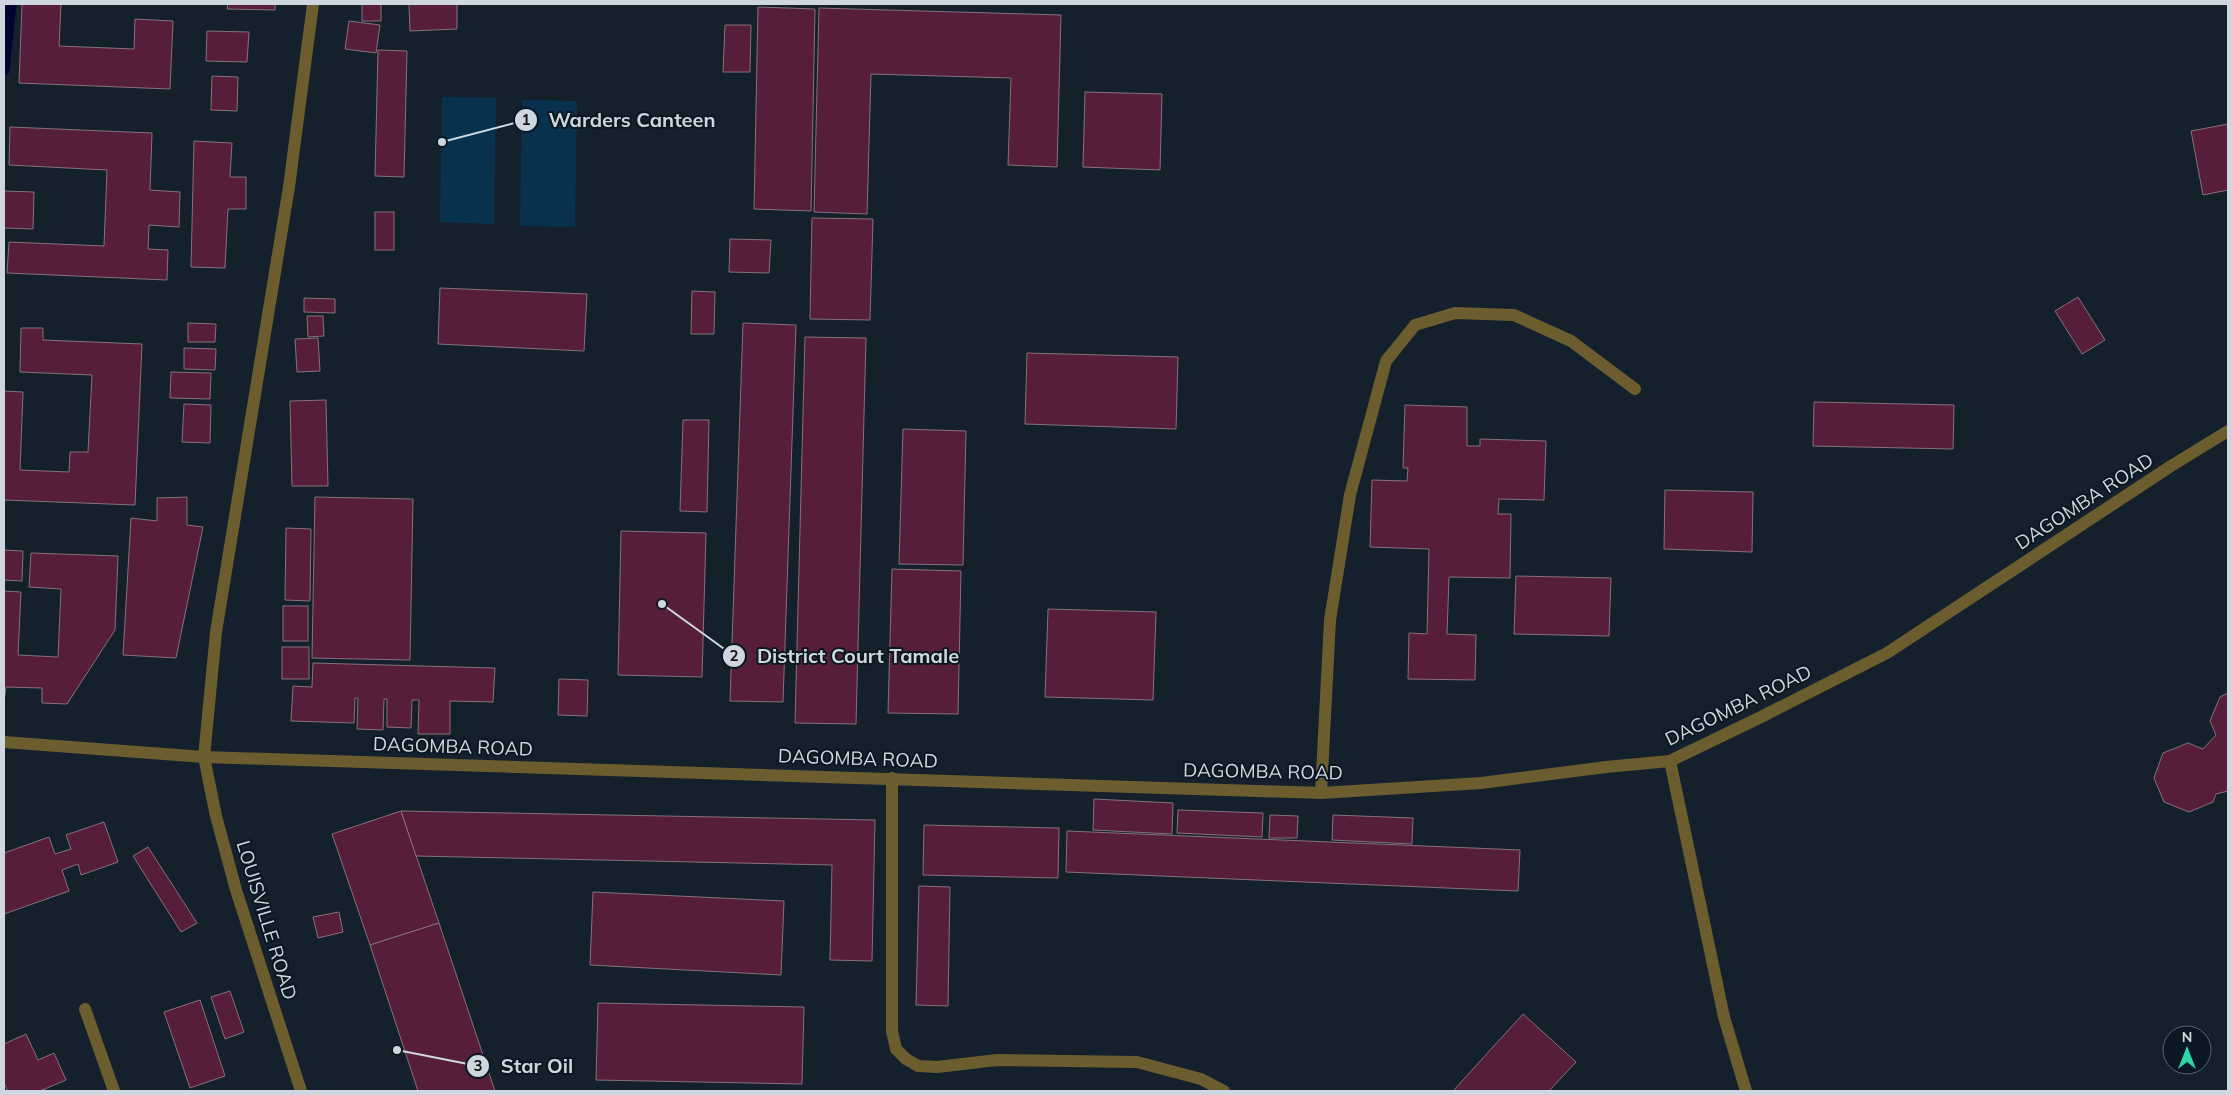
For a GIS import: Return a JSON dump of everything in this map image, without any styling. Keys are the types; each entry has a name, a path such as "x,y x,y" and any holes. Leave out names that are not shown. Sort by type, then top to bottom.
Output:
{"street":[{"name":"LOUISVILLE ROAD","path":"301,1091 236,890 216,816 204,757 216,632 289,187 313,4"},
{"path":"1322,793 1330,620 1350,495 1386,362 1415,325 1455,313 1514,315 1571,341 1635,389"},
{"name":"DAGOMBA ROAD","path":"4,742 204,757 1322,793 1481,783 1606,766 1670,761 1762,717 1887,653 2171,466 2228,431"},
{"path":"1670,761 1724,1017 1746,1091"},
{"path":"892,778 892,1032 896,1049 906,1059 918,1066 996,1060 1138,1062 1201,1079 1224,1091"},
{"path":"85,1010 114,1091"}],"shaded area":[{"path":"442,97 496,98 494,224 440,222"},
{"path":"522,100 577,101 575,227 520,226"}],"building":[{"path":"22,4 61,4 59,46 134,49 135,19 173,21 170,89 19,83"},
{"path":"228,4 275,4 275,10 227,9"},
{"path":"362,4 381,4 381,21 362,21"},
{"path":"409,4 457,4 457,29 410,31"},
{"path":"758,7 815,9 811,211 754,209"},
{"path":"819,8 1061,15 1057,167 1008,165 1011,78 871,74 867,214 814,212"},
{"path":"349,21 380,25 376,53 345,49"},
{"path":"725,25 751,25 750,72 723,72"},
{"path":"207,31 249,32 247,62 206,61"},
{"path":"378,50 407,51 404,177 375,176"},
{"path":"212,76 238,77 237,111 211,110"},
{"path":"1085,92 1162,94 1160,170 1083,167"},
{"path":"2228,124 2228,190 2203,195 2191,131"},
{"path":"10,127 152,133 150,190 180,192 179,227 149,225 148,249 168,250 167,280 7,273 9,242 104,246 107,170 9,165"},
{"path":"194,141 232,143 230,177 246,177 246,209 228,209 225,268 191,267"},
{"path":"4,191 34,192 33,229 4,228"},
{"path":"375,212 394,212 394,250 375,250"},
{"path":"812,218 873,219 870,320 810,319"},
{"path":"730,239 771,240 769,273 729,272"},
{"path":"440,288 587,294 584,351 438,344"},
{"path":"692,291 715,292 714,334 691,334"},
{"path":"2078,297 2105,340 2082,354 2055,311"},
{"path":"304,298 335,299 335,313 304,312"},
{"path":"307,316 323,316 324,336 308,337"},
{"path":"188,323 216,324 215,342 188,342"},
{"path":"743,323 796,325 783,702 730,701"},
{"path":"21,328 43,328 43,340 142,344 135,505 4,500 4,391 23,392 20,470 69,472 70,452 88,452 92,375 20,372"},
{"path":"805,337 866,338 856,724 795,723"},
{"path":"318,338 320,371 297,372 295,339"},
{"path":"184,348 216,349 215,370 184,369"},
{"path":"1027,353 1178,357 1176,429 1025,424"},
{"path":"171,372 211,373 210,399 170,398"},
{"path":"326,400 328,486 292,486 290,401"},
{"path":"1814,402 1954,405 1953,449 1813,446"},
{"path":"184,404 211,405 210,443 182,442"},
{"path":"1405,405 1467,407 1467,446 1480,446 1480,439 1546,441 1544,500 1499,499 1498,514 1511,514 1510,578 1449,577 1447,634 1476,635 1475,680 1408,679 1409,633 1427,634 1429,549 1370,547 1372,480 1407,481 1408,468 1403,468"},
{"path":"683,420 709,420 707,512 680,511"},
{"path":"903,429 966,431 963,565 899,564"},
{"path":"1665,490 1753,492 1752,552 1664,549"},
{"path":"187,497 187,525 203,527 176,658 123,655 131,518 157,521 157,498"},
{"path":"315,497 413,499 410,660 312,658"},
{"path":"286,528 311,529 310,601 285,600"},
{"path":"621,531 706,533 702,677 618,675"},
{"path":"4,550 23,551 22,581 4,580"},
{"path":"31,553 118,556 115,630 67,704 42,703 42,688 6,687 4,701 4,591 21,592 18,655 58,657 61,589 29,587"},
{"path":"892,569 961,571 958,714 888,713"},
{"path":"1516,576 1611,578 1609,636 1514,634"},
{"path":"283,606 308,606 308,641 283,641"},
{"path":"1048,609 1156,612 1153,700 1045,697"},
{"path":"282,647 309,647 309,679 282,679"},
{"path":"313,663 495,668 493,702 450,701 450,734 418,734 419,700 412,700 411,728 387,727 387,699 384,699 383,730 357,729 358,698 355,698 354,723 291,721 293,686 312,687"},
{"path":"559,679 588,680 587,716 558,715"},
{"path":"2228,693 2228,791 2216,794 2213,802 2189,812 2164,802 2154,778 2163,753 2188,743 2203,749 2216,735 2210,721 2220,697"},
{"path":"1094,799 1173,803 1172,834 1093,830"},
{"path":"1178,810 1263,813 1262,837 1177,833"},
{"path":"401,811 439,923 370,945 332,834"},
{"path":"401,811 875,820 872,961 830,960 832,865 416,856"},
{"path":"1270,815 1298,816 1297,838 1269,838"},
{"path":"1333,815 1413,818 1412,844 1332,840"},
{"path":"104,822 118,862 81,875 78,864 62,870 69,891 4,914 4,853 49,837 55,854 71,849 66,835"},
{"path":"924,825 1059,828 1058,878 923,875"},
{"path":"1067,831 1520,850 1518,891 1066,872"},
{"path":"148,847 197,923 181,932 133,856"},
{"path":"919,886 950,887 948,1006 916,1005"},
{"path":"593,892 784,901 781,975 590,965"},
{"path":"339,912 343,932 318,938 313,917"},
{"path":"439,923 495,1091 418,1091 370,945"},
{"path":"230,991 244,1032 225,1039 211,997"},
{"path":"200,1000 225,1076 190,1088 164,1012"},
{"path":"598,1003 804,1007 802,1084 596,1080"},
{"path":"1523,1014 1576,1062 1549,1091 1453,1091"},
{"path":"26,1034 38,1060 54,1053 66,1080 40,1091 8,1091 4,1083 4,1044"}],"waterway":[{"path":"4,70 11,4"}],"place":[{"name":"Warders Canteen","path":"442,142"},
{"name":"District Court Tamale","path":"662,604"},
{"name":"Star Oil","path":"397,1050"}]}
